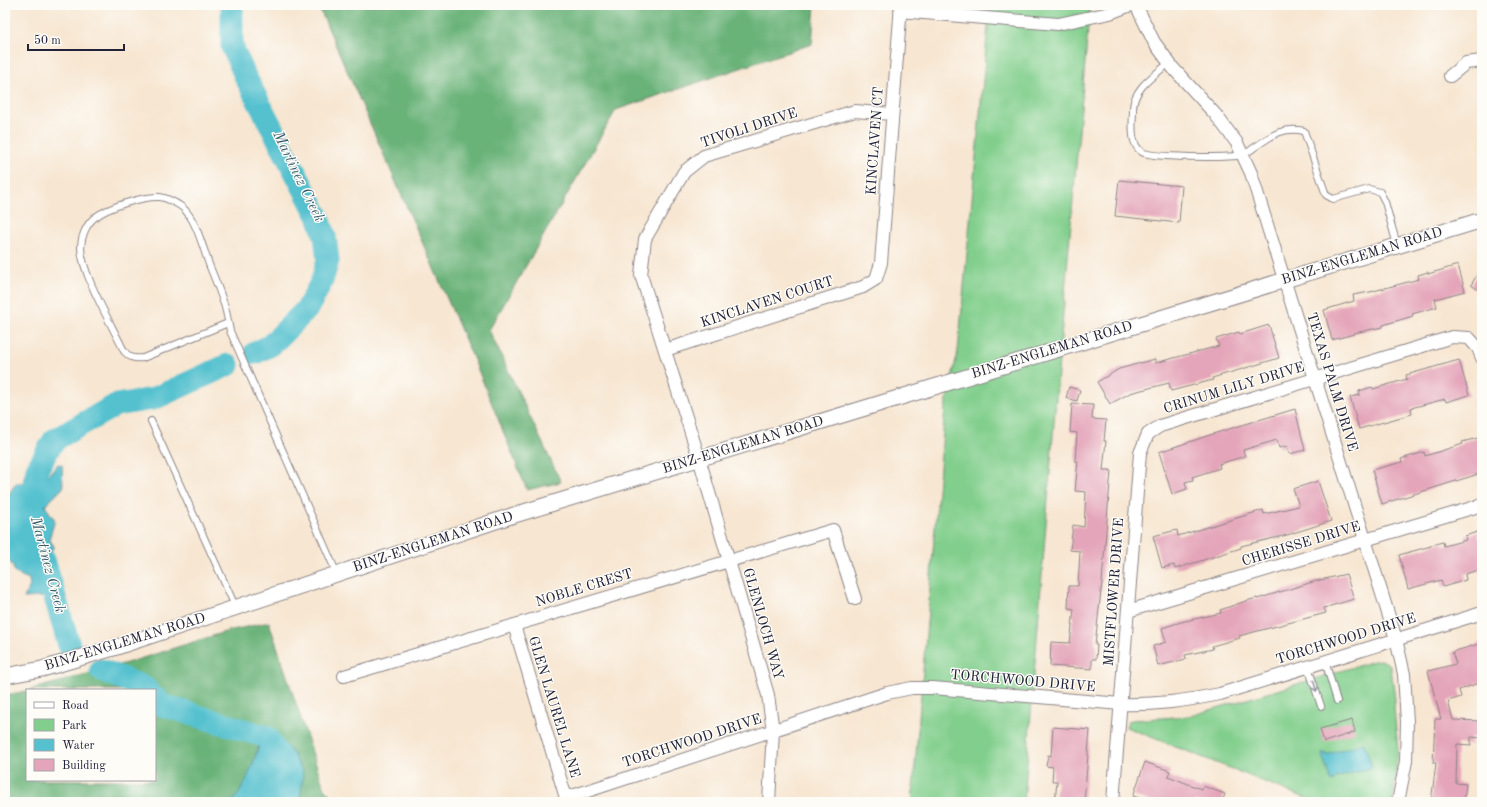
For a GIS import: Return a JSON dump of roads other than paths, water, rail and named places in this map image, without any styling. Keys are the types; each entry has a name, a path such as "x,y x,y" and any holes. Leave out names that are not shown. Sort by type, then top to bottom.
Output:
{"street":[{"path":"900,8 1058,24 1110,13 1131,5"},
{"name":"TEXAS PALM DRIVE","path":"1136,5 1154,42 1169,63 1215,114 1237,143 1251,173 1396,639 1404,674 1407,722 1406,761 1398,802"},
{"name":"KINCLAVEN CT","path":"876,279 881,263 900,8"},
{"path":"1450,76 1466,63 1482,61"},
{"name":"TIVOLI DRIVE","path":"699,458 640,275 645,239 684,172 704,156 855,111 892,114"},
{"name":"BINZ-ENGLEMAN ROAD","path":"5,676 42,669 120,646 511,516 1482,220"},
{"name":"KINCLAVEN COURT","path":"665,350 863,287 876,279"},
{"name":"CRINUM LILY DRIVE","path":"1148,434 1160,426 1452,337 1469,338 1478,348 1482,358"},
{"name":"MISTFLOWER DRIVE","path":"1113,802 1140,453 1148,434"},
{"name":"GLENLOCH WAY","path":"699,458 768,696 773,731 769,802"},
{"name":"CHERISSE DRIVE","path":"1128,611 1482,505"},
{"name":"NOBLE CREST","path":"344,676 833,530 855,599"},
{"name":"TORCHWOOD DRIVE","path":"566,798 888,694 912,688 933,688 1121,704 1148,705 1179,702 1213,696 1482,613"},
{"name":"GLEN LAUREL LANE","path":"514,625 566,798"}],"lane":[{"path":"1169,63 1140,90 1133,106 1133,130 1135,144 1142,153 1181,157 1243,155 1279,132 1294,128 1304,131 1326,195 1333,199 1369,189 1380,192 1385,202 1397,246"},
{"path":"228,323 143,358 134,359 129,356 124,351 101,305 86,270 81,248 82,236 87,226 95,218 128,202 144,198 161,197 172,201 182,208 193,223 224,305 230,331 337,574"},
{"path":"151,421 236,608"},
{"path":"1325,661 1337,701"},
{"path":"1308,666 1321,706"}],"water":[{"path":"36,453 28,477 37,487 58,464 62,465 63,488 45,506 55,520 49,539 54,546 46,560 56,589 42,597 24,598 30,586 29,579 15,573 5,553 5,521 7,510 5,500 16,483 23,483 26,470"},
{"path":"262,735 279,738 293,754 303,773 300,802 233,802 247,778"},
{"path":"1364,743 1372,767 1333,779 1334,781 1331,782 1322,754 1325,753 1326,755"}],"waterway":[{"name":"Martinez Creek","path":"232,5 232,46 245,76 319,218 325,236 328,260 322,281 307,309 271,345 255,353"},
{"name":"Martinez Creek","path":"34,516 32,510 37,469 54,440 116,405 153,399 228,365"},
{"name":"Martinez Creek","path":"44,560 69,645"},
{"name":"Martinez Creek","path":"101,670 146,689"},
{"name":"Martinez Creek","path":"156,699 162,705 267,737 283,763 275,798 272,802"}]}
